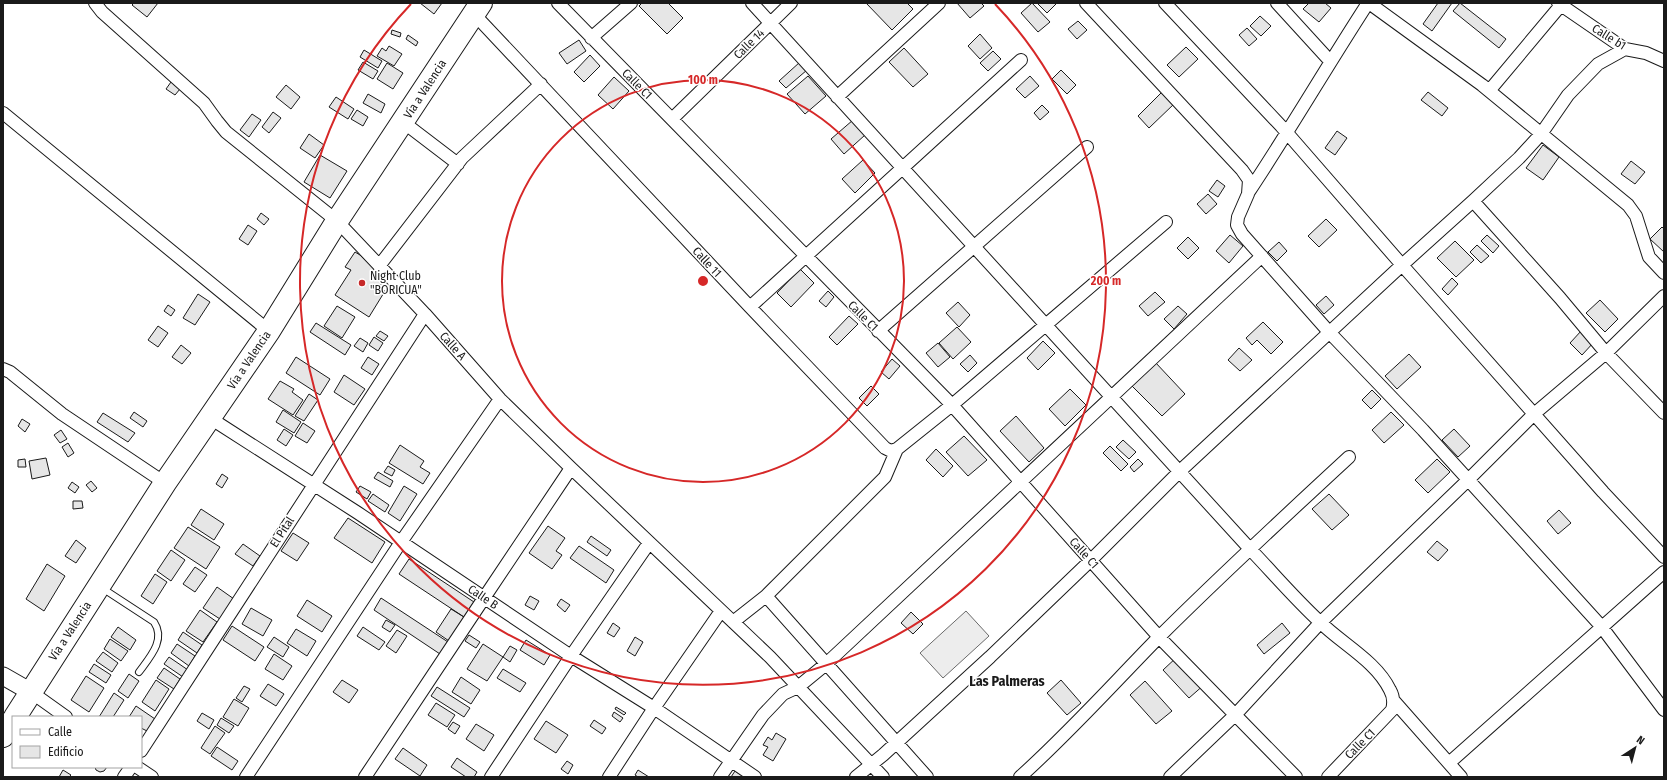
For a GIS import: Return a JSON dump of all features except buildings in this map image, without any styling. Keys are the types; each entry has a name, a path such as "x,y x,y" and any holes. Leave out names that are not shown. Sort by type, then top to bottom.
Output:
{"highway":[{"name":"Vía a Valencia","path":"13,716 31,692 165,483 269,331 337,221 478,8"}],"main road":[{"path":"3,676 31,692"}],"street":[{"name":"Calle A","path":"95,3 102,12 204,103 226,132 337,221 425,314 500,398 649,543 770,657 883,777"},
{"name":"Calle C1","path":"558,3 805,257 952,405 1159,638 1236,714 1296,777"},
{"path":"591,38 631,3"},
{"path":"752,3 1250,549 1320,623 1375,668 1390,690 1393,705 1461,777"},
{"name":"Calle 14","path":"672,119 791,3"},
{"path":"837,97 939,3"},
{"path":"1086,3 1242,170 1249,180 1248,194"},
{"path":"1165,3 1287,134 1534,414 1664,557"},
{"path":"1277,3 1330,61"},
{"path":"1664,273 1650,257 1644,245 1636,216 1628,206 1489,91 1369,3 1330,61 1287,134 1248,194 1238,217 1238,225 1242,234 1329,332 1423,430 1601,626 1664,710"},
{"path":"1489,91 1559,4"},
{"name":"Calle b1","path":"1559,4 1625,49 1646,53 1664,61"},
{"name":"Calle 11","path":"478,8 541,84 750,307 885,448 891,451 897,449"},
{"path":"856,777 990,657 1091,560 1180,471 1519,158 1541,134 1568,95 1598,64 1625,49"},
{"path":"750,307 1021,60"},
{"path":"380,266 458,164 541,84"},
{"path":"3,113 269,331"},
{"path":"403,122 458,164"},
{"path":"878,331 1087,147"},
{"path":"1473,201 1606,353 1664,414"},
{"path":"733,622 766,596 885,477 897,449 1047,325 1166,222"},
{"path":"720,777 731,759 763,715 783,694 798,687 826,664 1262,256"},
{"path":"1170,777 1236,714 1320,623 1534,414 1606,353 1664,296"},
{"name":"El Pital","path":"142,749 425,314"},
{"path":"3,368 62,414 165,483"},
{"path":"246,777 401,542 500,398"},
{"name":"Calle B","path":"210,418 401,542 571,656 654,708 731,759 755,777"},
{"path":"1020,777 1051,749 1159,638 1250,549 1349,457"},
{"path":"366,777 571,468"},
{"path":"491,777 571,656 649,543"},
{"path":"1449,763 1601,626 1664,572"},
{"path":"766,596 897,741 927,777"},
{"path":"609,777 654,708 721,611"},
{"path":"31,692 65,716"},
{"name":"Calle C1","path":"1328,777 1393,705"},
{"path":"124,777 130,768"},
{"path":"138,768 152,777"}],"lane":[{"path":"99,586 154,622 158,628 157,647 140,672"}],"shaded area":[{"path":"966,611 989,636 943,678 920,653"}],"place":[{"name":"Night Club \"BORICUA\"","path":"362,283"}],"district":[{"name":"Las Palmeras","path":"1007,681"}]}
